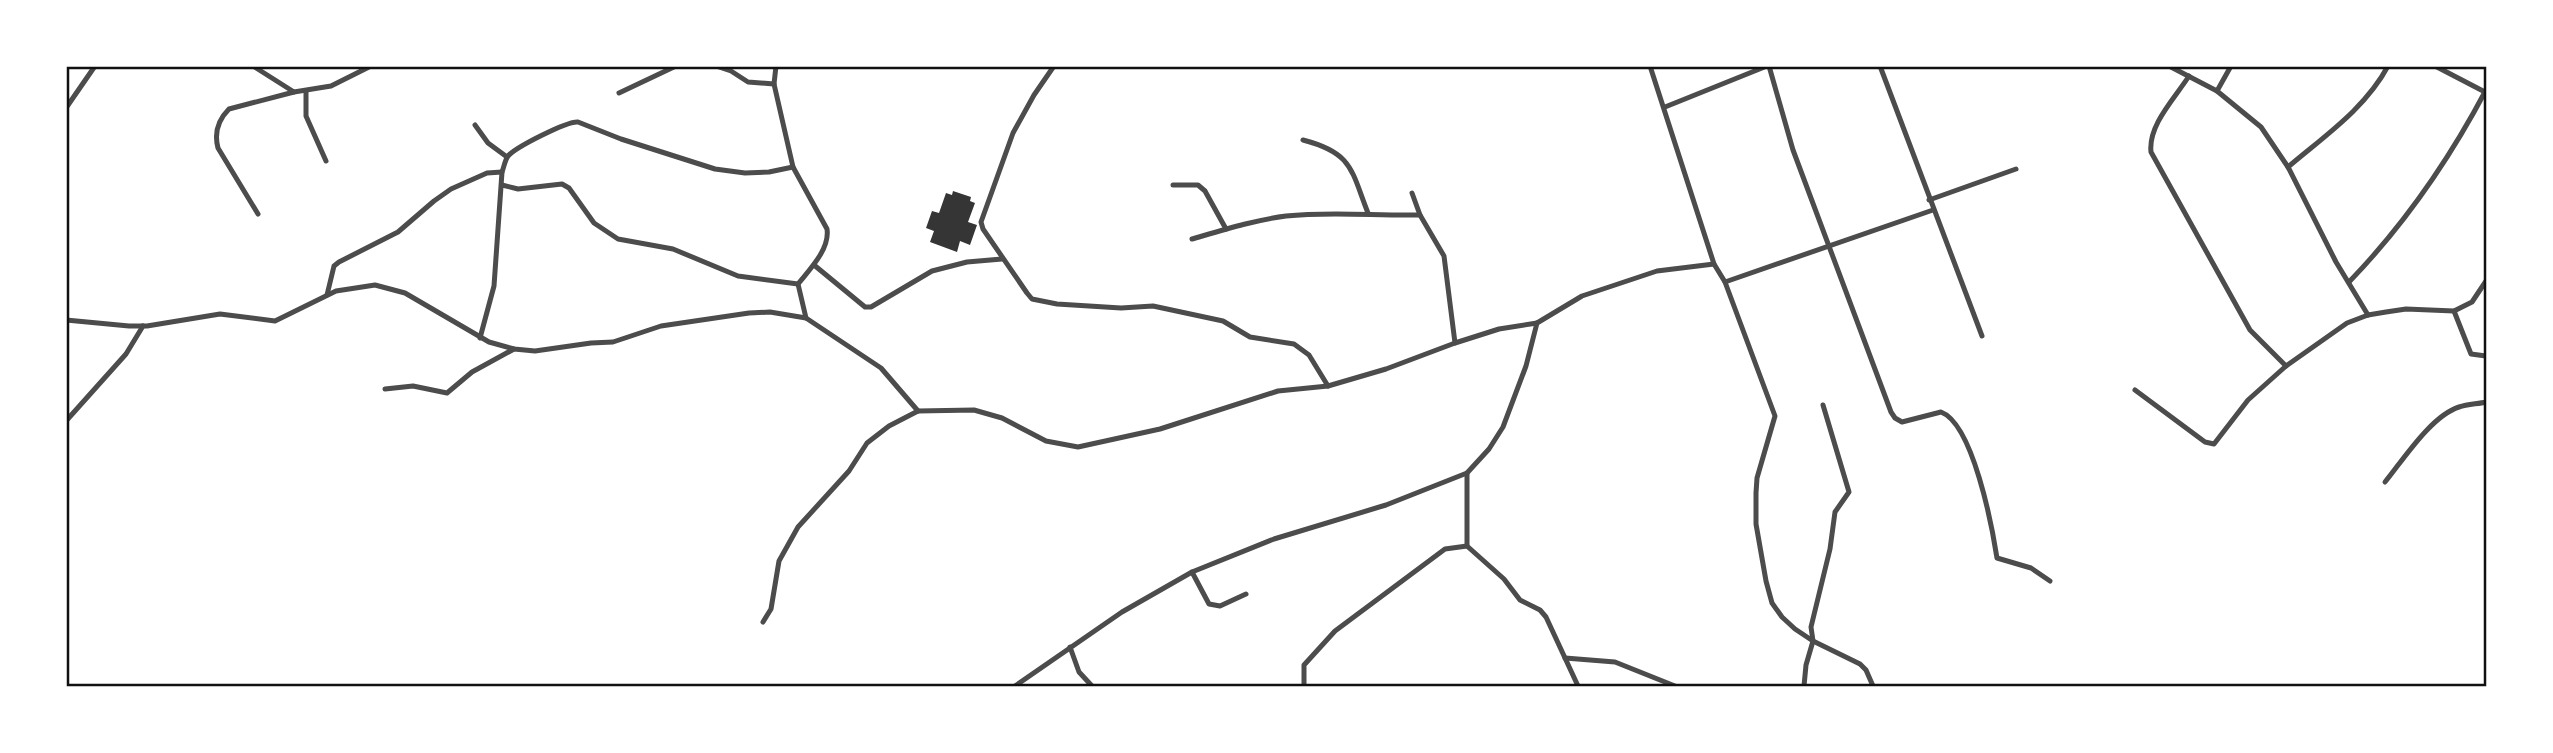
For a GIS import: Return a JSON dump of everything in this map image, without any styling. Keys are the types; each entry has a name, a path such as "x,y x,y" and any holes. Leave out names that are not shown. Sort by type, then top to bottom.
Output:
{"street":[{"path":"66,108 95,66"},
{"path":"253,66 294,92"},
{"path":"258,214 218,148 218,125 229,109 294,92 306,92 317,86 331,86 371,66"},
{"path":"619,93 676,66"},
{"path":"716,66 731,71 748,82 774,84"},
{"path":"776,66 774,84 793,167 827,229 825,243 814,265 798,284"},
{"path":"1054,66 1013,133 981,222 1002,259 1032,299 1084,307 1162,308 1223,321 1250,337 1294,344 1309,355 1328,386"},
{"path":"1650,66 1714,264 1725,282 1775,416 1757,486 1756,524 1766,581 1773,603 1782,617 1813,641 1860,664 1866,670 1872,687"},
{"path":"1665,107 1768,66 1793,150 1828,248 1895,418 1902,422 1935,412 1947,414 1959,431 1982,482 1997,558 2015,561 2050,581"},
{"path":"1880,66 1982,336"},
{"path":"2169,66 2217,91 2261,127 2288,167 2336,262 2368,315"},
{"path":"2217,91 2231,66"},
{"path":"2288,167 2357,107 2382,78 2388,66"},
{"path":"2349,282 2392,236 2428,187 2467,127 2486,91 2435,66"},
{"path":"2189,76 2155,129 2150,141 2151,152 2250,330 2286,366"},
{"path":"306,92 306,116 326,161"},
{"path":"480,338 494,286 502,172 508,157 562,125 573,121 715,169 745,173 793,167"},
{"path":"475,125 488,143 508,157"},
{"path":"1303,140 1327,147 1347,161 1368,213"},
{"path":"1929,200 2016,169"},
{"path":"327,295 334,266 339,261 398,232 452,189 487,173 502,172"},
{"path":"502,185 524,189 562,184 569,188 594,223 618,239 673,249 738,275 798,284"},
{"path":"1173,186 1198,185 1205,191 1226,229"},
{"path":"1412,193 1420,215 1444,256 1455,343"},
{"path":"1725,282 1933,210"},
{"path":"1192,239 1286,216 1368,213 1379,216 1420,215"},
{"path":"814,265 865,307 871,307 932,271 967,262 1002,259"},
{"path":"763,622 771,608 779,561 798,527 849,471 867,443 889,426 918,411 974,410 1002,418 1046,441 1079,447 1160,429 1278,391 1328,386 1386,369 1499,329 1537,323 1582,296 1657,271 1714,264"},
{"path":"2135,390 2205,442 2214,443 2248,400 2286,366 2347,323 2368,315 2406,309 2454,311 2472,302 2487,281"},
{"path":"798,284 806,318"},
{"path":"66,320 143,326 220,314 275,321 327,295 375,285 399,291 438,311 480,338 514,349 535,351 613,342 661,326 770,312 806,318 881,368 918,411"},
{"path":"2454,311 2471,354 2487,356"},
{"path":"1015,686 1122,611 1192,572 1274,540 1386,505 1467,472 1489,449 1503,426 1526,366 1537,323"},
{"path":"66,421 126,354 143,326"},
{"path":"385,389 413,386 447,393 472,372 514,349"},
{"path":"2385,482 2446,413 2460,407 2487,402"},
{"path":"1804,687 1813,641 1811,627 1830,550 1835,512 1849,492 1823,405"},
{"path":"1467,472 1467,546 1504,579 1520,600 1543,613 1578,687"},
{"path":"1304,687 1304,665 1335,631 1445,549 1467,546"},
{"path":"1192,572 1209,604 1220,606 1247,594"},
{"path":"1070,647 1079,672 1092,687"},
{"path":"1565,658 1615,662 1675,687"}],"building":[{"path":"953,191 971,197 970,201 975,203 968,222 977,225 970,245 960,241 957,252 930,242 934,231 926,228 932,211 939,213 946,193 952,195"}]}
